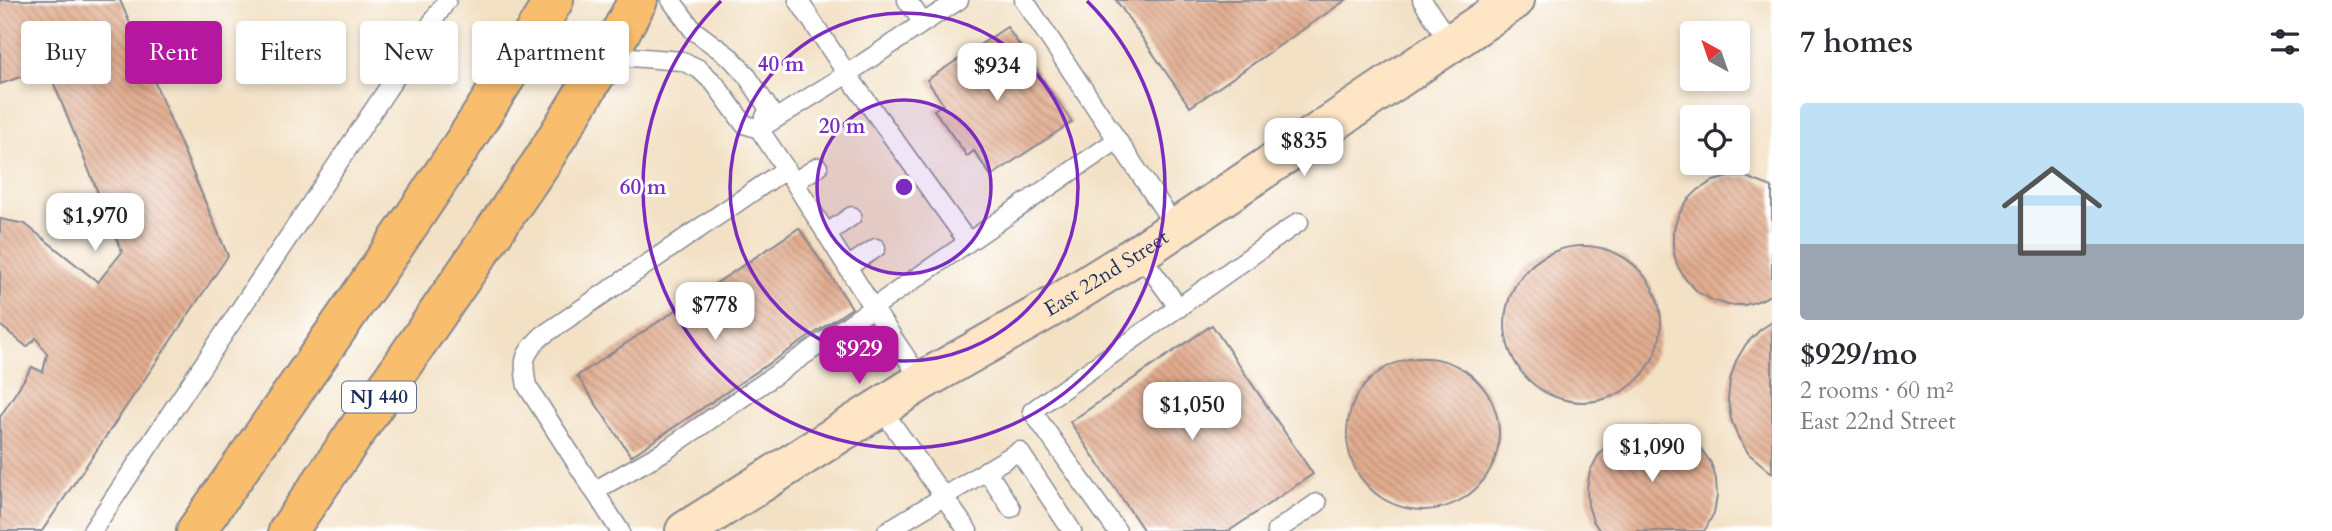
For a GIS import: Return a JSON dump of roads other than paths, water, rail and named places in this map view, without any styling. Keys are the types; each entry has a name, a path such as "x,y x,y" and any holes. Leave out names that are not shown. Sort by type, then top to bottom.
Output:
{"highway":[{"path":"196,531 344,320 554,0"},
{"name":"NJ 440","path":"288,531 548,151 638,0"},
{"path":"472,264 631,57 659,0"},
{"path":"321,531 336,460"}],"street":[{"name":"East 22nd Street","path":"692,529 922,381 1059,303 1139,253 1515,0"}],"lane":[{"path":"93,531 447,0"},
{"path":"671,0 693,30 731,58 747,76 769,109 759,129"},
{"path":"798,0 909,175 941,205 968,242"},
{"path":"907,0 923,23"},
{"path":"759,129 959,0"},
{"path":"1024,0 1177,228"},
{"path":"1422,0 1450,43"},
{"path":"631,57 681,61 699,69 715,84 744,124 759,129 922,381"},
{"path":"594,491 663,452 1117,139"},
{"path":"620,531 527,386 523,365 529,348 542,336 790,176 818,167"},
{"path":"926,215 941,205"},
{"path":"826,234 852,216"},
{"path":"1116,531 1032,411 1299,222"},
{"path":"847,267 876,248"},
{"path":"1139,253 1179,309"},
{"path":"880,407 968,531"},
{"path":"887,531 1019,450 1072,531"},
{"path":"986,470 1011,508"},
{"path":"1276,531 1317,503"}]}
